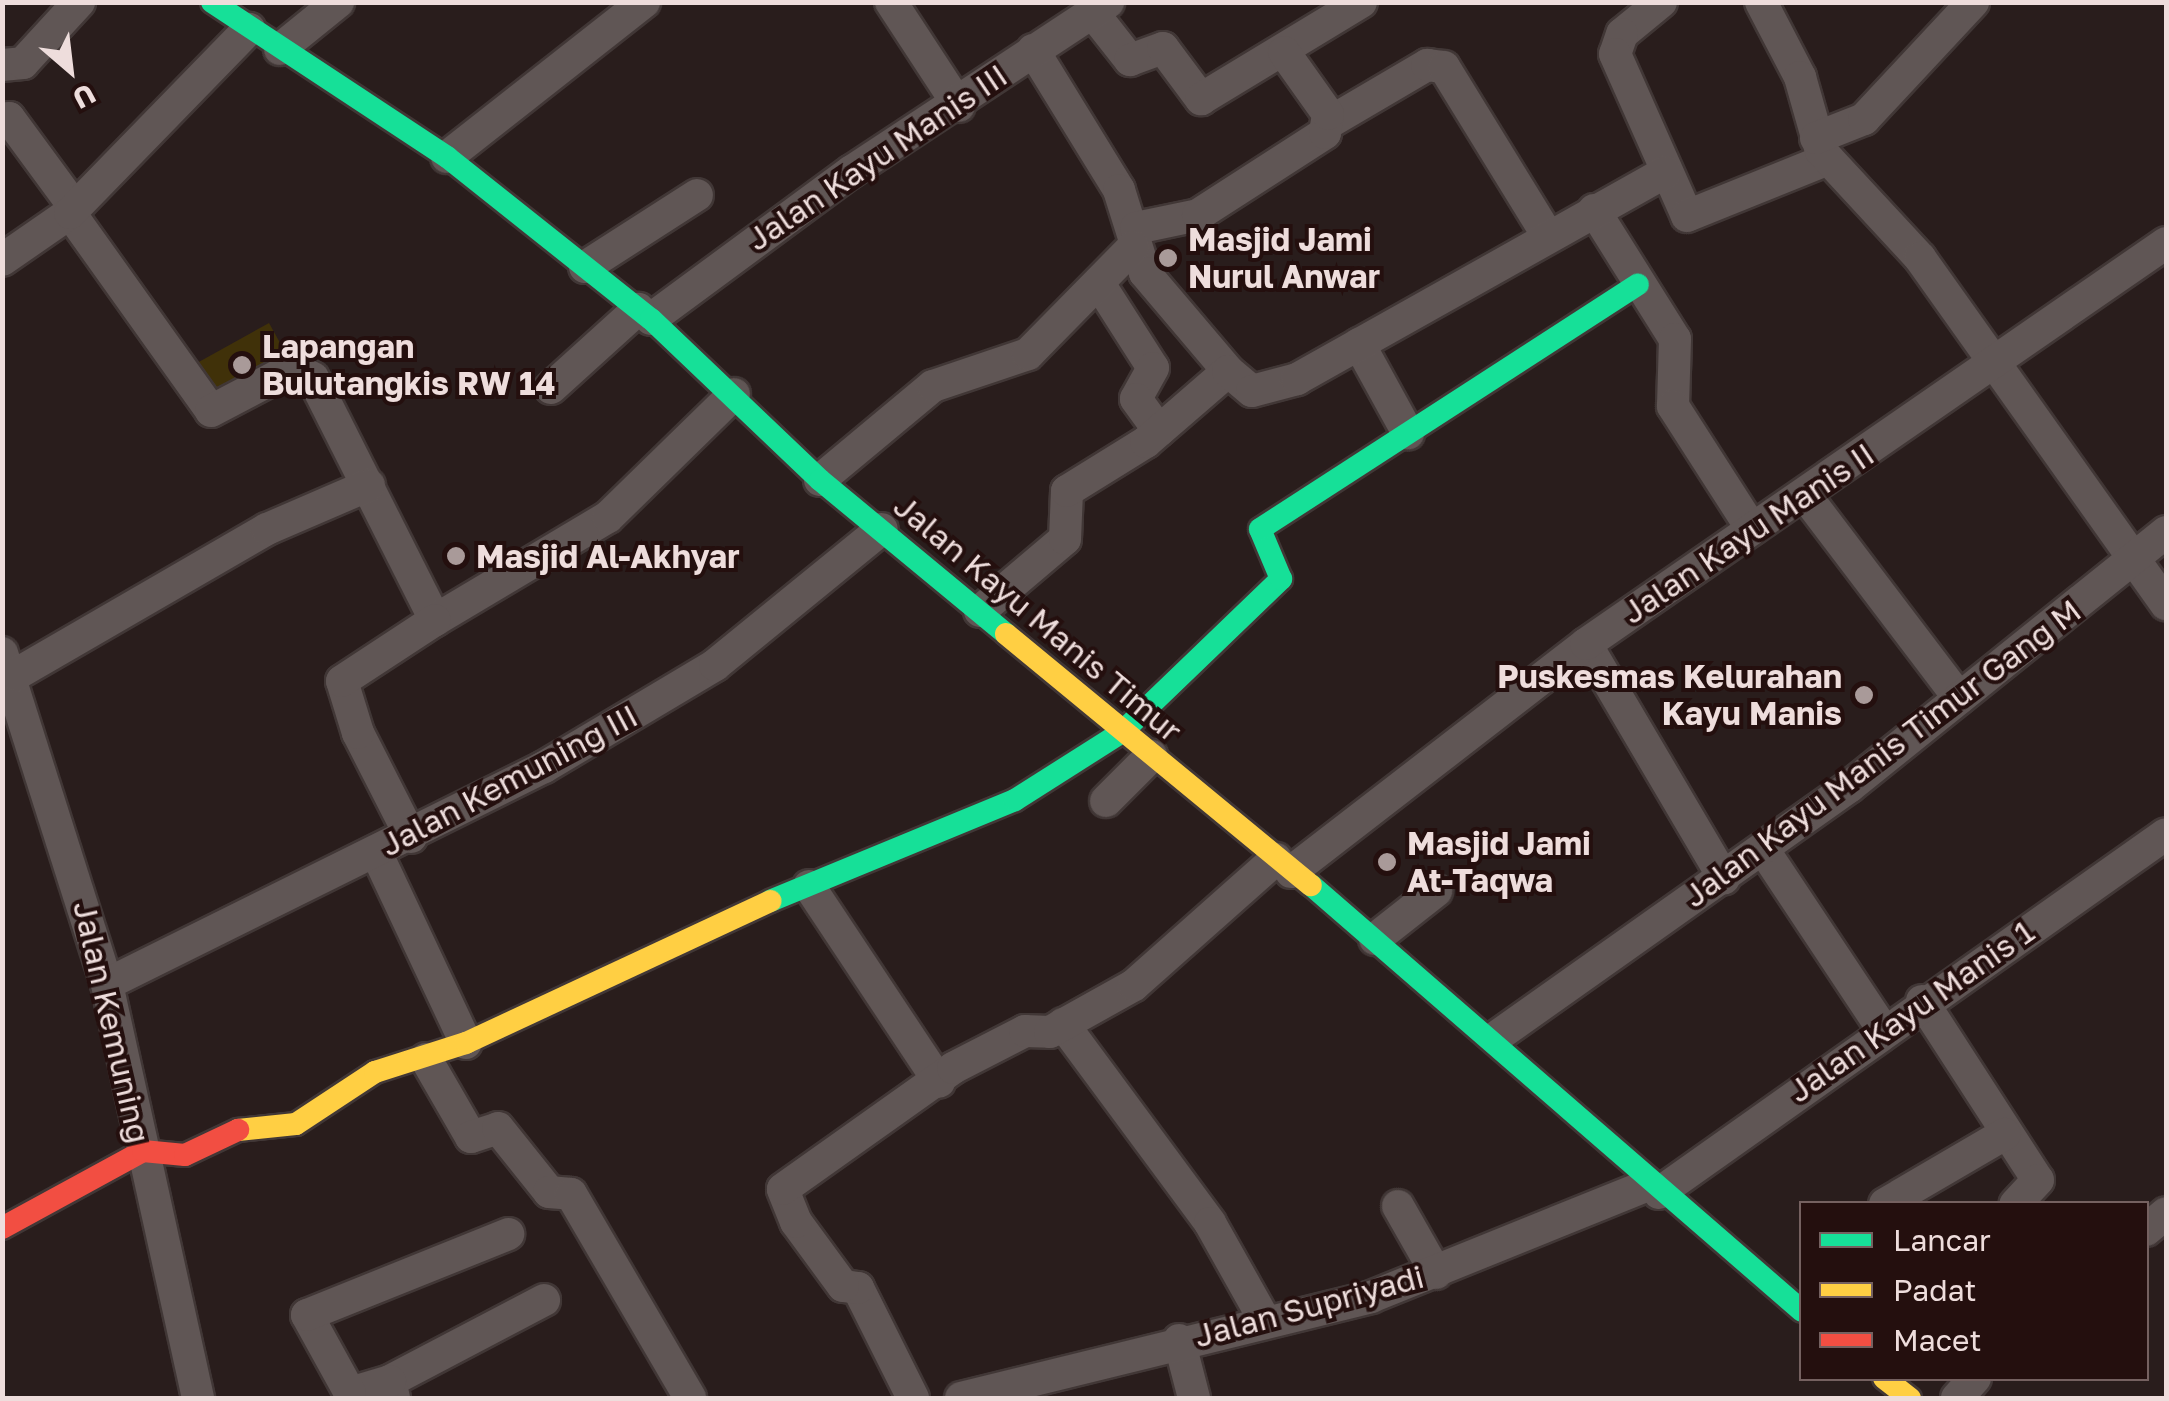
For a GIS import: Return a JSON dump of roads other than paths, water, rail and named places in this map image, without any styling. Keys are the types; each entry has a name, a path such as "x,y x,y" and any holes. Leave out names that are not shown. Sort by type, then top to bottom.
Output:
{"street":[{"path":"2,64 23,63 79,2"},
{"name":"Jalan Kayu Manis Timur","path":"212,2 243,35 280,49 447,158 644,314 725,404 882,529 1151,756 1496,1037 1653,1189 1795,1292"},
{"path":"280,49 338,2"},
{"path":"447,158 644,2"},
{"path":"891,2 959,106"},
{"path":"1100,8 1130,60 1163,48 1201,100 1361,2"},
{"path":"1661,2 1614,46 1687,216 1822,149 1864,119 1972,2"},
{"path":"1761,2 1800,77 1822,149 1920,258 2137,556 2166,604"},
{"name":"Jalan Kayu Manis III","path":"550,388 644,314 1100,8"},
{"path":"2,260 72,211 243,35"},
{"path":"1033,50 1170,309 1228,370 1263,391 1360,344 1666,172"},
{"path":"1284,52 1330,122"},
{"path":"820,480 933,386 1028,354 1100,285 1135,238 1198,215 1330,122 1427,65 1444,67 1548,236"},
{"path":"2,122 9,118 210,411 293,368 305,372 369,485 435,620"},
{"path":"586,267 697,195"},
{"path":"1594,210 1674,339 1673,406 1752,529"},
{"name":"Jalan Kayu Manis II","path":"913,1398 858,1288 843,1286 796,1222 784,1188 939,1082 1026,1032 1063,1024 1134,985 1284,866 1586,644 2166,243"},
{"path":"2,1228 143,1151 185,1155 248,1125 286,1128 376,1072 466,1043 808,886 1016,800 1122,732 1279,582 1260,529 1638,284"},
{"path":"1100,285 1153,368 1136,397 1159,431"},
{"path":"1360,344 1408,433"},
{"path":"980,611 1065,539 1066,491 1159,431 1228,370"},
{"path":"411,837 358,734 342,681 435,620 608,517 725,404"},
{"path":"9,664 267,529 369,485"},
{"path":"1805,495 1959,698"},
{"name":"Jalan Kemuning III","path":"107,984 411,837 715,664 882,529"},
{"name":"Jalan Kayu Manis Timur Gang M","path":"1496,1037 1763,849 2166,532"},
{"path":"1586,644 1724,878"},
{"name":"Jalan Kemuning","path":"9,664 107,984 198,1398"},
{"path":"1106,801 1151,756"},
{"name":"Jalan Kayu Manis 1","path":"1653,1189 2166,834"},
{"path":"1763,849 1882,1028"},
{"path":"376,852 466,1043"},
{"path":"808,886 939,1082"},
{"path":"1375,938 1436,891"},
{"path":"1922,1001 2038,1180 2012,1201"},
{"path":"1063,1024 1210,1224 1265,1322"},
{"path":"426,1058 472,1137 498,1128 549,1192 572,1194 690,1398"},
{"path":"1890,1201 2005,1134"},
{"name":"Jalan Supriyadi","path":"961,1398 1179,1340 1265,1322 1436,1273 1653,1189"},
{"path":"1398,1206 1436,1273"},
{"path":"508,1234 307,1315 350,1393 392,1390 544,1300"},
{"path":"1179,1340 1194,1398"},
{"path":"1888,1381 1909,1398"}],"place":[{"name":"Masjid Jami Nurul Anwar","path":"1168,258"},
{"name":"Lapangan Bulutangkis RW 14","path":"242,365"},
{"name":"Masjid Al-Akhyar","path":"456,556"},
{"name":"Puskesmas Kelurahan Kayu Manis","path":"1864,695"},
{"name":"Masjid Jami At-Taqwa","path":"1387,862"}]}
